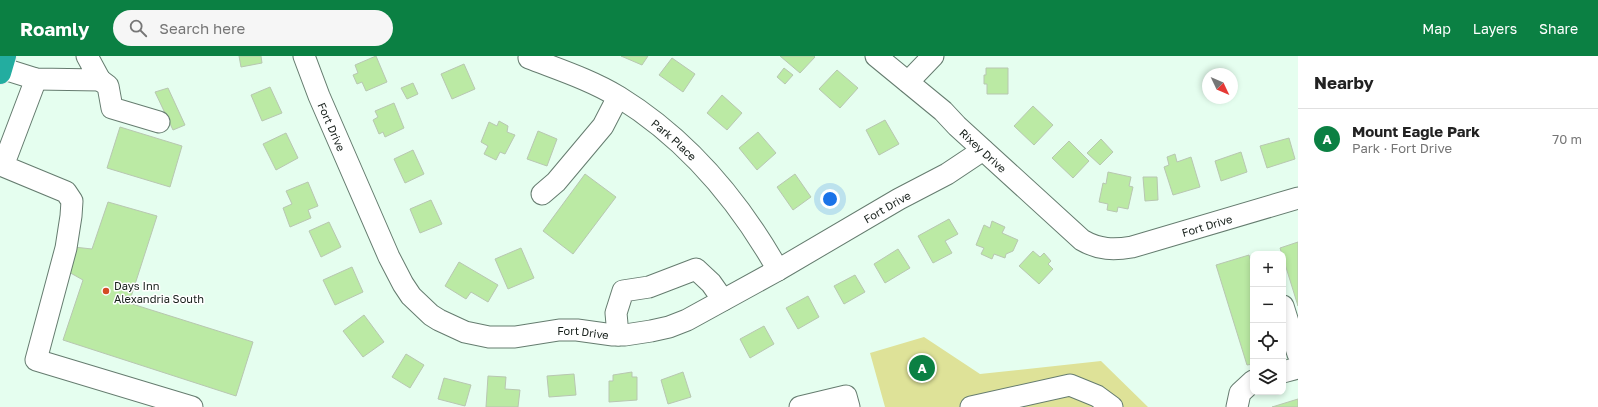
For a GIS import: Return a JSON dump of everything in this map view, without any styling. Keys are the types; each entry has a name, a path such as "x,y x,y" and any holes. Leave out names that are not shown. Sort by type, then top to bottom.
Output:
{"street":[{"path":"87,56 100,80 108,86 112,108 159,122"},
{"name":"Fort Drive","path":"304,56 319,96 389,257 403,284 411,296 431,315 439,320 465,332 488,337 515,336 559,330 618,335 651,332 670,327 687,320 778,270 899,199 947,174 983,150"},
{"name":"Rixey Drive","path":"876,56 943,111 956,126 1082,240 1091,245"},
{"path":"908,82 933,56"},
{"name":"Park Place","path":"530,58 576,75 618,97 663,128 713,176 742,213 763,244 778,270"},
{"path":"2,66 36,79 100,80"},
{"path":"36,79 1,169 66,192 72,201 66,248 36,360 192,407"},
{"path":"542,194 556,182 603,126 618,97"},
{"name":"Fort Drive","path":"1091,245 1115,249 1132,247 1298,198"},
{"path":"618,335 616,313 623,291 649,287 696,269 711,283 723,300"},
{"path":"1286,316 1298,354"},
{"path":"1286,371 1298,368"},
{"path":"971,407 1070,385 1097,396 1112,407"},
{"path":"1237,407 1240,393 1250,385"},
{"path":"800,407 846,396 849,407"}],"green space":[{"path":"924,337 980,374 1101,361 1148,407 885,407 870,353"}],"building":[{"path":"239,56 261,56 262,63 241,67"},
{"path":"376,56 387,82 366,91 362,82 357,84 353,75 358,73 355,65"},
{"path":"621,56 648,56 642,65"},
{"path":"780,56 814,56 815,57 800,73"},
{"path":"672,58 695,74 683,92 659,75"},
{"path":"464,64 475,89 452,99 441,74"},
{"path":"784,68 793,75 785,84 777,77"},
{"path":"986,68 1008,68 1008,94 987,94 987,84 984,84"},
{"path":"837,70 858,88 840,108 819,89"},
{"path":"413,83 418,94 407,99 401,88"},
{"path":"270,87 282,113 262,121 251,95"},
{"path":"168,88 185,125 173,130 155,92"},
{"path":"722,95 742,113 727,130 707,113"},
{"path":"394,103 404,128 385,137 383,132 379,134 373,120 378,117 375,111"},
{"path":"1033,106 1053,125 1034,145 1014,126"},
{"path":"885,120 899,144 879,155 866,130"},
{"path":"499,121 508,126 507,132 515,135 505,154 500,152 496,160 484,154 488,146 481,142 489,122 497,126"},
{"path":"120,127 182,146 170,187 107,168"},
{"path":"538,131 557,139 547,166 527,159"},
{"path":"758,132 776,153 757,170 739,148"},
{"path":"286,133 298,158 276,170 263,144"},
{"path":"1289,138 1295,159 1267,168 1260,146"},
{"path":"1101,139 1113,152 1100,165 1087,153"},
{"path":"1069,141 1089,161 1073,178 1052,158"},
{"path":"413,150 424,174 405,183 394,159"},
{"path":"1241,152 1247,172 1221,181 1215,161"},
{"path":"1175,154 1177,162 1191,157 1200,187 1173,195 1164,167 1169,165 1167,157"},
{"path":"1108,172 1131,177 1129,186 1133,187 1128,209 1118,207 1117,212 1107,210 1108,204 1099,202 1103,183 1106,184"},
{"path":"585,174 616,197 573,254 543,231"},
{"path":"795,174 811,197 793,210 777,187"},
{"path":"1143,177 1157,177 1158,200 1145,201"},
{"path":"308,182 318,206 308,210 311,218 290,227 283,208 292,204 286,191"},
{"path":"431,200 442,224 420,233 410,209"},
{"name":"Days Inn Alexandria South","path":"108,202 157,216 129,303 253,342 236,396 63,340 83,280 67,271 74,247 92,249"},
{"path":"949,219 958,234 945,241 952,253 933,263 918,236"},
{"path":"992,221 1005,227 1002,233 1018,240 1013,251 1006,254 1005,258 994,254 992,259 981,254 984,248 976,245 984,225 990,228"},
{"path":"329,222 341,247 321,257 309,231"},
{"path":"1298,242 1298,306 1286,267 1286,251 1281,251 1280,248"},
{"path":"521,248 534,278 508,289 495,259"},
{"path":"898,249 910,268 885,283 874,264"},
{"path":"1033,251 1040,257 1044,253 1051,261 1048,264 1053,269 1039,284 1019,266"},
{"path":"1249,255 1250,364 1247,365 1216,265"},
{"path":"459,262 498,285 488,302 471,292 466,299 445,286"},
{"path":"352,267 363,292 335,305 323,280"},
{"path":"855,275 865,292 844,304 834,286"},
{"path":"808,296 819,317 798,329 786,308"},
{"path":"364,315 384,342 363,357 343,331"},
{"path":"764,326 774,344 750,358 740,339"},
{"path":"406,354 424,365 410,388 392,377"},
{"path":"632,372 632,377 637,377 637,400 609,402 609,381 613,381 613,375"},
{"path":"683,372 691,397 668,404 661,380"},
{"path":"574,374 576,395 549,397 547,376"},
{"path":"488,376 506,377 505,389 520,390 518,407 486,407"},
{"path":"444,378 471,385 465,406 438,399"},
{"path":"1298,399 1298,407 1272,407"}],"place":[{"name":"Days Inn Alexandria South","path":"106,291"},
{"name":"Mount Eagle Park","path":"922,368"}]}
